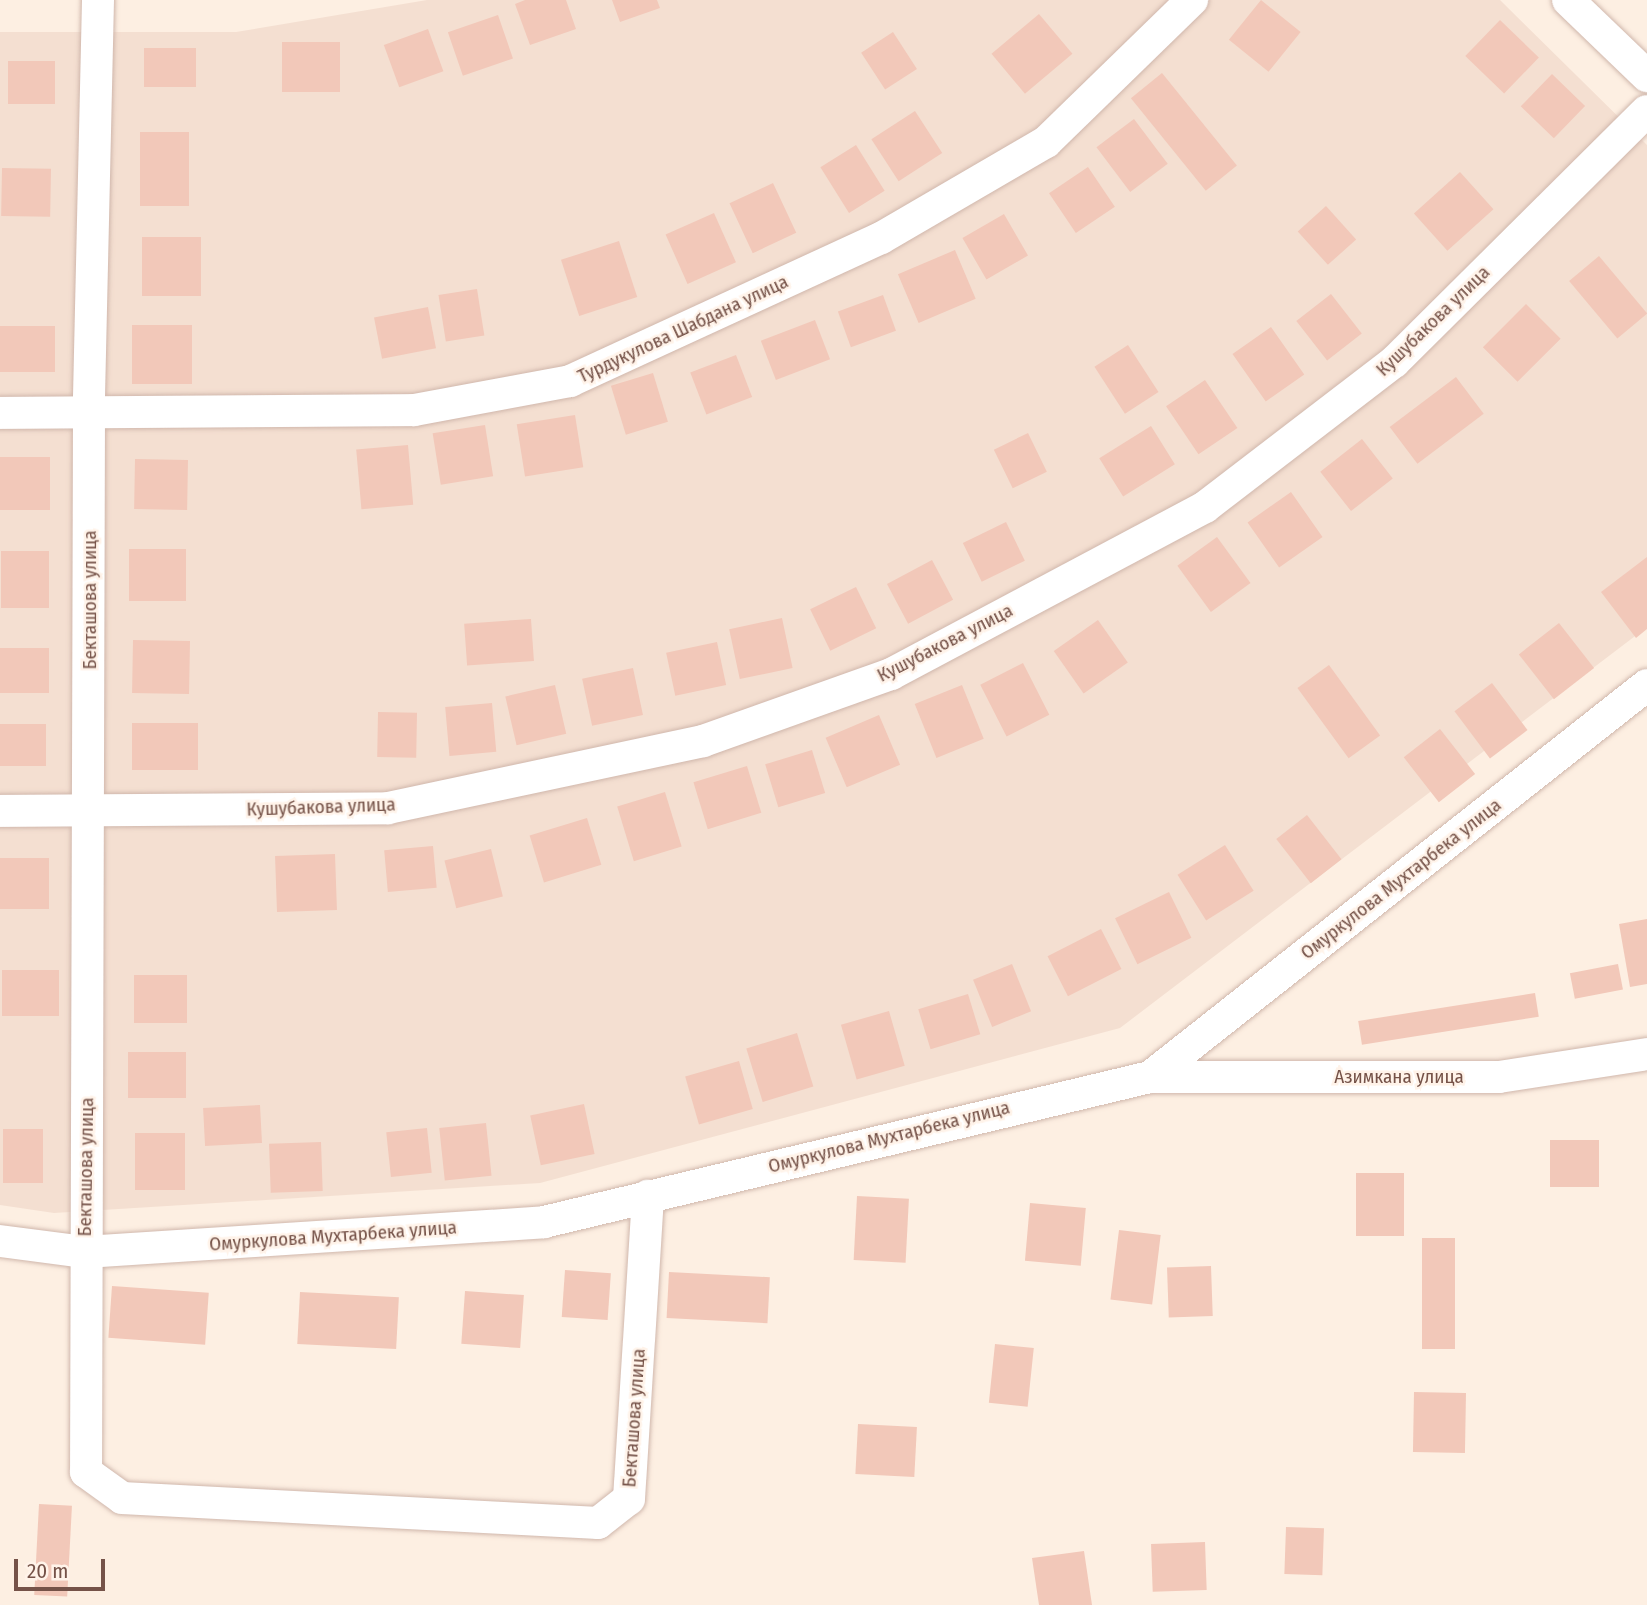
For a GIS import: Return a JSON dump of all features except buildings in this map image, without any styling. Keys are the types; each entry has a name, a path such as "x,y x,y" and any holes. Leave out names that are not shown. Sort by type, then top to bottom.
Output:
{"street":[{"name":"Бекташова улица","path":"99,0 89,412 91,810 85,1252 86,1472 122,1498 598,1523 629,1499 648,1196"},
{"name":"Турдукулова Шабдана улица","path":"0,413 414,410 570,381 881,238 1046,142 1192,0"},
{"path":"1568,0 1647,76"},
{"name":"Кушубакова улица","path":"0,811 387,808 703,741 891,674 1205,506 1394,362 1647,111"},
{"name":"Омуркулова Мухтарбека улица","path":"0,1241 85,1252 544,1222 1150,1077 1647,685"},
{"name":"Азимкана улица","path":"1150,1077 1499,1077 1647,1054"}],"shaded area":[{"path":"427,0 1500,0 1647,145 1647,627 1120,1028 540,1183 54,1213 0,1205 0,32 236,32"}]}
